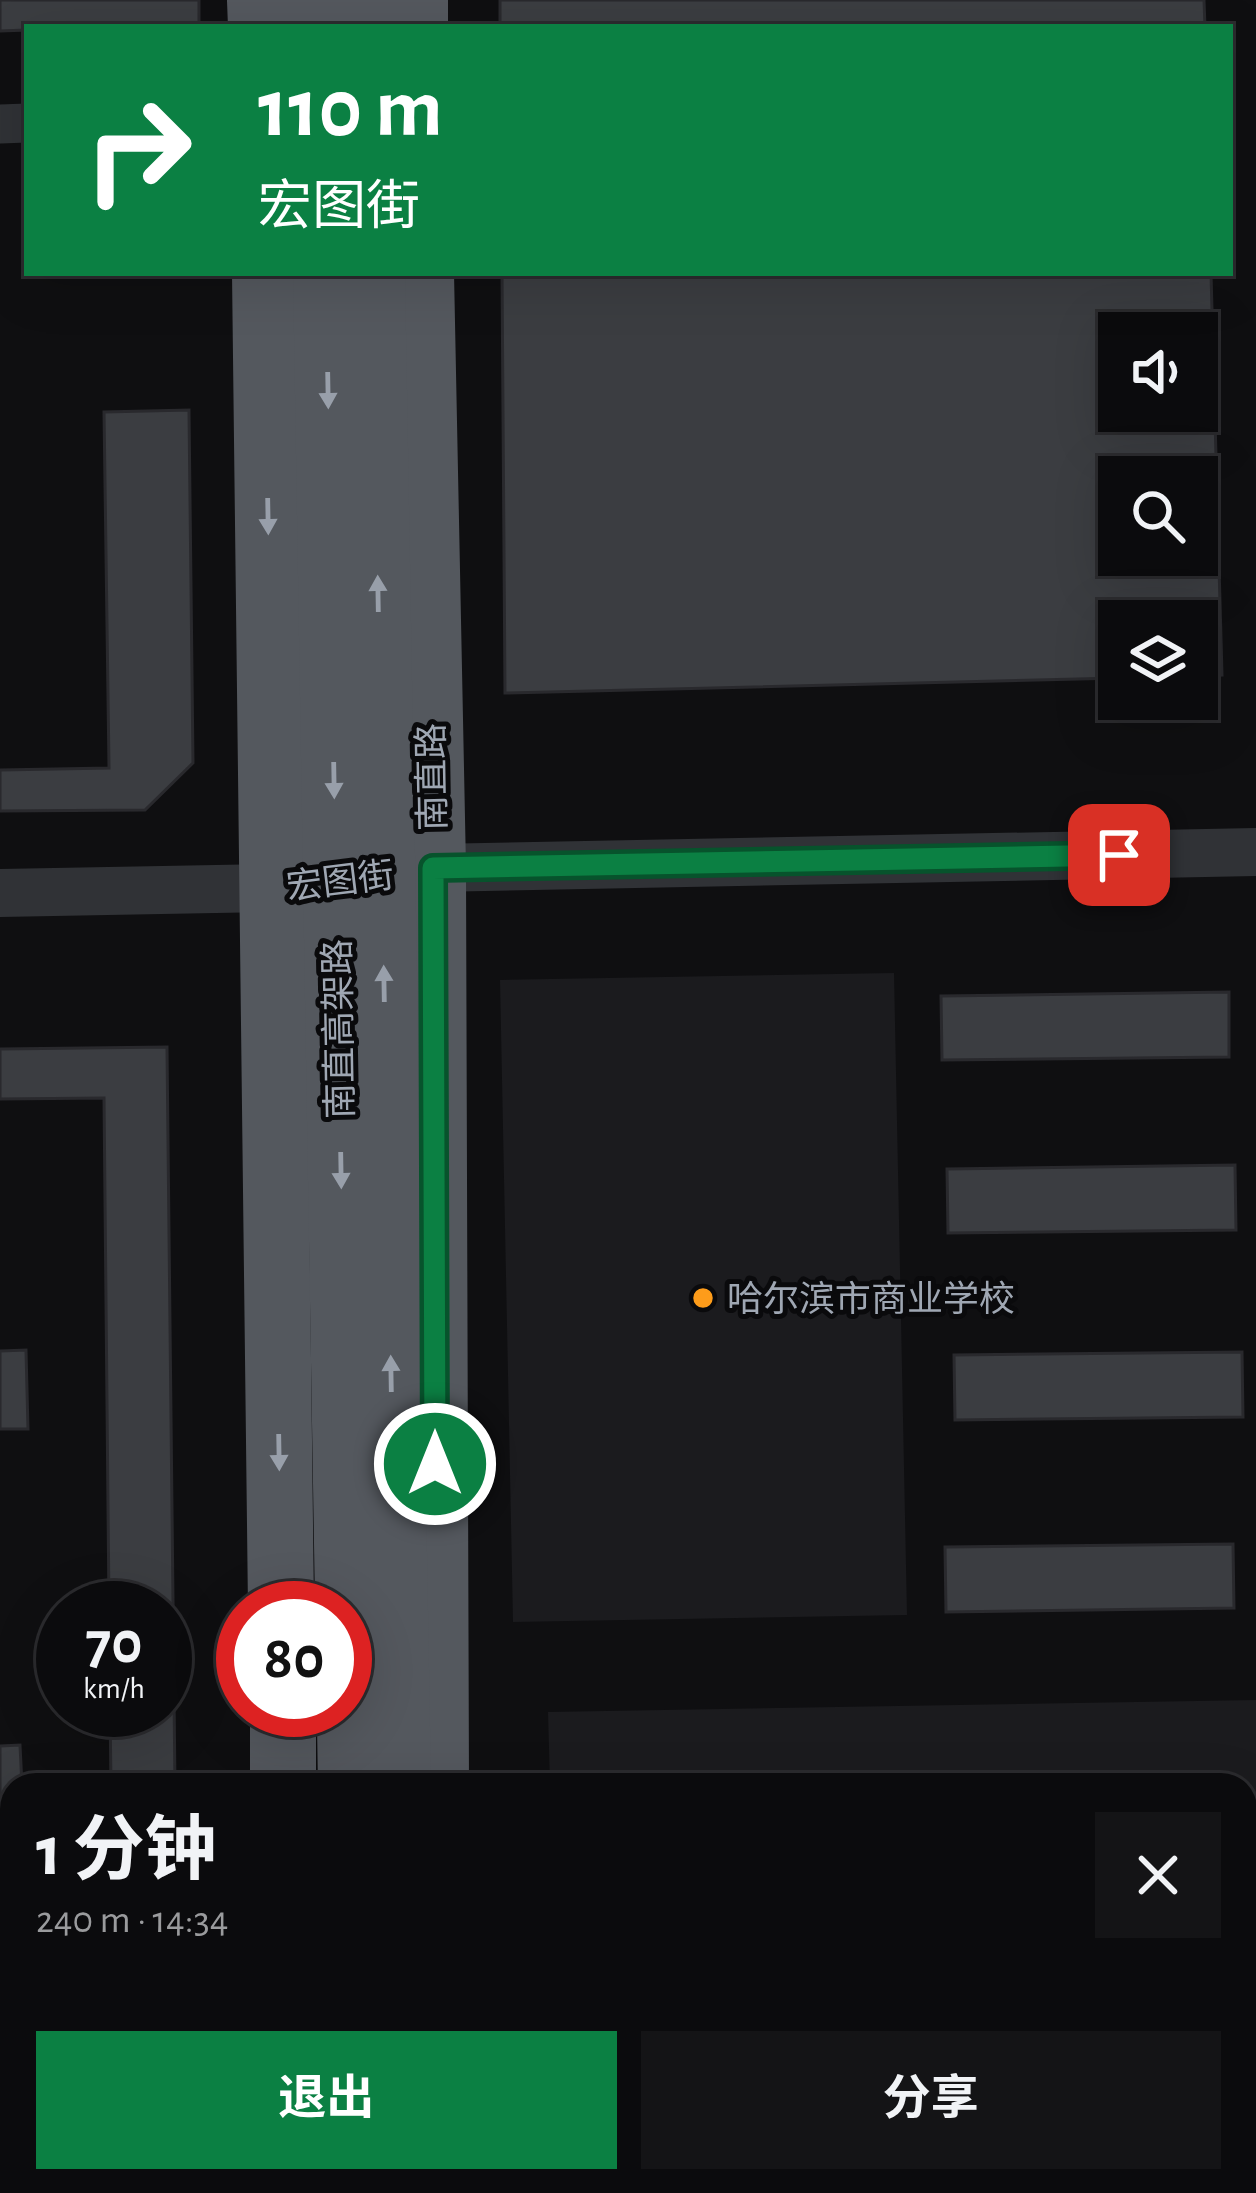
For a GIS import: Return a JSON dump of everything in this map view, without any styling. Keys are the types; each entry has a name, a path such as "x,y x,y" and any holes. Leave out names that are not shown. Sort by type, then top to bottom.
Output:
{"highway":[{"path":"265,276 281,1581"},
{"name":"南直高架路","path":"326,276 351,1773"},
{"name":"南直高架路","path":"372,276 398,1773"},
{"name":"南直路","path":"421,276 433,868 436,1773"},
{"path":"283,1737 284,1773"}],"street":[{"name":"宏图街","path":"0,893 272,888 433,868 1256,853"}],"shaded area":[{"name":"哈尔滨市商业学校","path":"894,973 907,1615 513,1622 500,980"},
{"path":"1256,1700 1256,1773 550,1773 548,1712"}],"building":[{"path":"0,0 199,0 199,24 24,24 24,30 0,31"},
{"path":"500,0 1204,0 1205,24 500,24"},
{"path":"502,276 1211,276 1212,312 1098,312 1098,432 1215,432 1216,456 1098,456 1098,576 1218,576 1218,529 1222,675 1218,675 1218,600 1098,600 1098,679 505,693"},
{"path":"189,410 193,763 145,810 0,811 0,770 109,768 104,412"},
{"path":"1229,992 1229,1057 942,1060 941,996"},
{"path":"167,1047 173,1581 109,1581 104,1098 0,1099 0,1049"},
{"path":"1235,1165 1236,1230 948,1233 947,1169"},
{"path":"26,1350 28,1429 0,1429 0,1351"},
{"path":"1242,1352 1243,1417 955,1420 954,1355"},
{"path":"1233,1544 1234,1608 946,1612 945,1547"},
{"path":"110,1737 174,1737 175,1773 111,1773"},
{"path":"20,1745 21,1773 0,1773 0,1746"}],"place":[{"name":"哈尔滨市商业学校","path":"703,1298"}],"route":[{"path":"435,1464 433,868 1119,855"}]}
